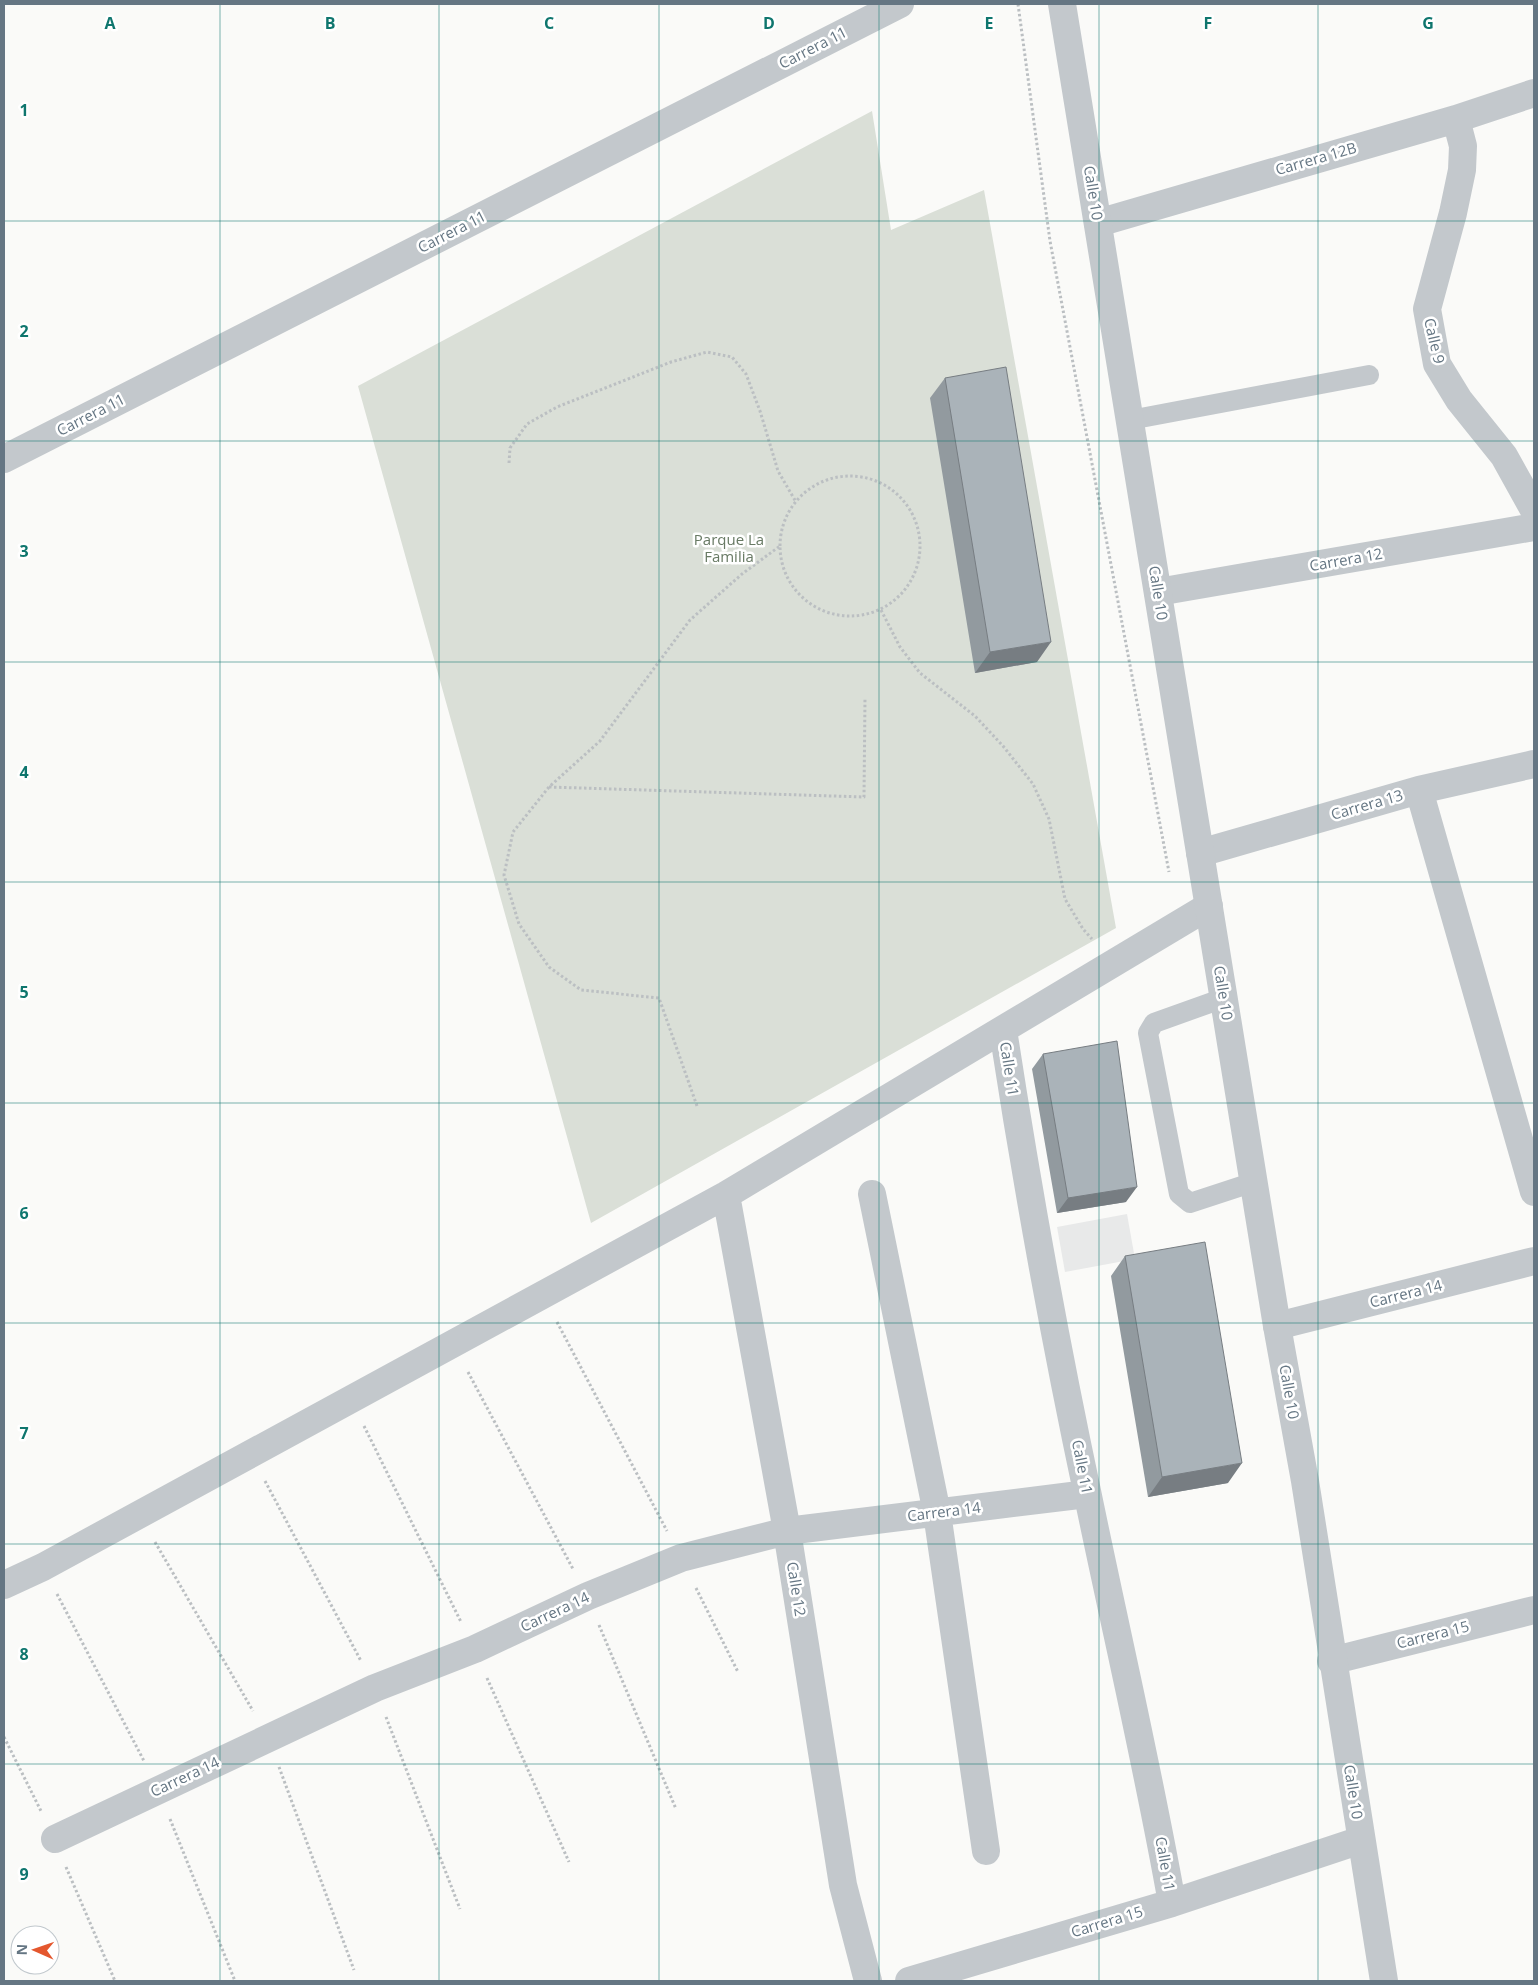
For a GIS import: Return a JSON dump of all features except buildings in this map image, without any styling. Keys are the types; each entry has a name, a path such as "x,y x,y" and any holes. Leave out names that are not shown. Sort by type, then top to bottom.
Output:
{"street":[{"name":"Carrera 11","path":"4,459 900,4"},
{"name":"Calle 10","path":"1062,4 1277,1326 1305,1482 1384,1981"},
{"name":"Carrera 12B","path":"1098,223 1456,119 1534,93"},
{"name":"Calle 9","path":"1456,119 1463,146 1462,170 1454,213 1427,309 1438,364 1460,400 1504,456 1534,510"},
{"name":"Carrera 12","path":"1158,592 1534,527"},
{"name":"Carrera 13","path":"1200,853 1419,790 1534,764"},
{"path":"1419,790 1534,1192"},
{"path":"4,1585 52,1562 726,1195 1209,906"},
{"name":"Calle 11","path":"1002,1030 1023,1164 1087,1494 1159,1831 1172,1904"},
{"path":"872,1194 937,1513 986,1851"},
{"name":"Calle 12","path":"726,1195 786,1531 843,1885 868,1981"},
{"name":"Carrera 14","path":"1277,1326 1534,1261"},
{"name":"Carrera 14","path":"54,1839 375,1688 474,1649 588,1596 681,1558 786,1531 1087,1494"},
{"name":"Carrera 15","path":"1332,1661 1534,1610"},
{"name":"Carrera 15","path":"909,1981 1172,1904 1361,1840"}],"lane":[{"path":"1130,420 1369,375"},
{"path":"1224,998 1154,1023 1148,1034 1179,1194 1190,1203 1254,1182"}],"path":[{"path":"508,463 510,448 527,424 557,407 671,362 707,352 732,357 746,374 760,411 778,471 796,502"},
{"path":"857,476 879,482 898,495 912,513 920,534 919,557 913,579 899,597 880,610 858,617 834,615 813,606 795,590 784,570 780,546 784,522 796,502 813,487 835,478 857,476"},
{"path":"697,1106 660,998 582,990 549,966 518,924 504,875 513,832 549,787 600,741 690,620 742,574 780,546"},
{"path":"880,610 900,647 920,674 975,716 1003,746 1033,784 1049,819 1066,899 1083,929 1114,964"},
{"path":"549,787 864,797 865,698"},
{"path":"543,1294 681,1558 738,1672"}],"shaded area":[{"path":"1127,1214 1135,1259 1065,1272 1057,1227"}],"green space":[{"name":"Parque La Familia","path":"872,111 891,230 984,190 1116,928 591,1223 358,386"}]}
